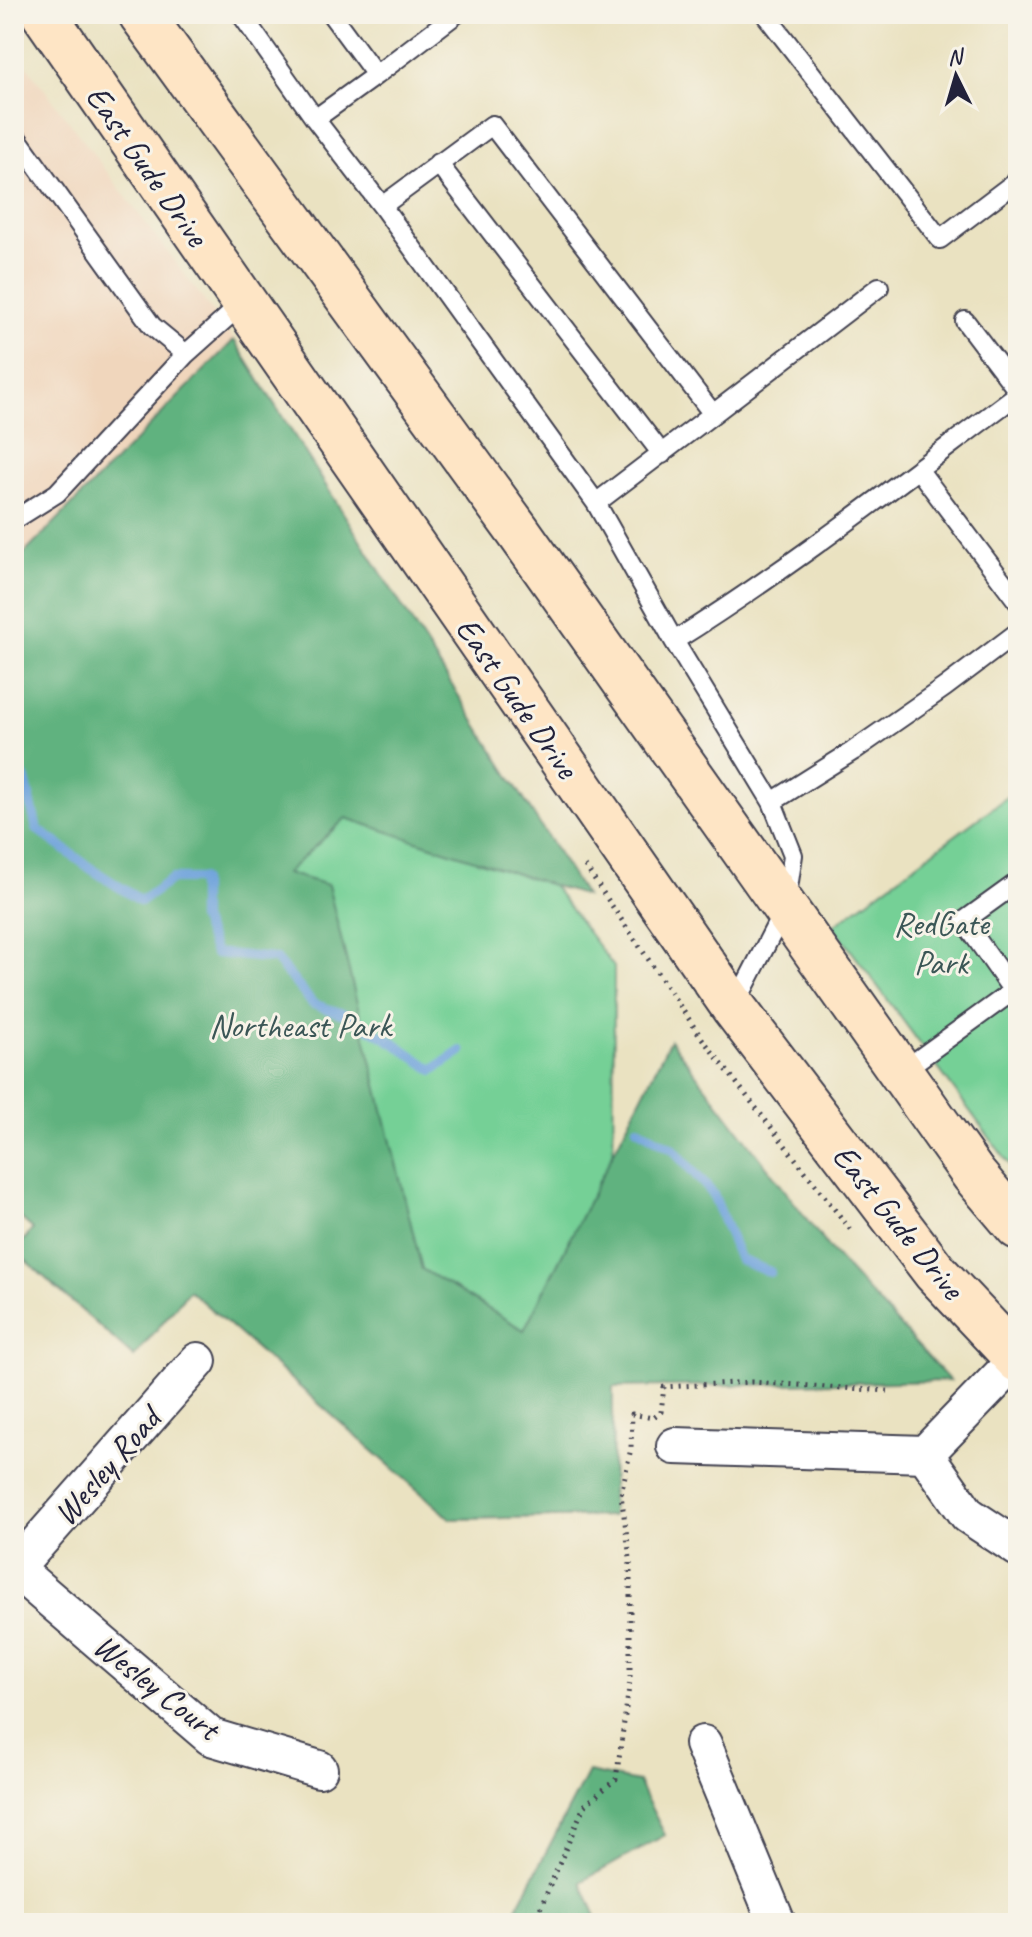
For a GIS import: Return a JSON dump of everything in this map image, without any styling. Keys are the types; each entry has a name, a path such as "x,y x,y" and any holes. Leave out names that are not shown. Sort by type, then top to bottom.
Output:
{"main road":[{"name":"East Gude Drive","path":"44,14 734,1008 935,1272 1018,1359"},
{"path":"141,14 518,531 974,1175 1018,1227"}],"street":[{"path":"675,1446 925,1454 1018,1359"},
{"name":"Wesley Road","path":"14,1569 198,1361"},
{"path":"925,1454 968,1515 1018,1548"},
{"name":"Wesley Court","path":"14,1569 211,1737 319,1769"},
{"path":"703,1744 777,1923"}],"lane":[{"path":"241,14 596,503 674,641 772,802 793,855 785,908 734,1008"},
{"path":"331,14 376,75"},
{"path":"315,119 456,14"},
{"path":"765,14 940,239 1018,180"},
{"path":"382,206 492,125 713,414"},
{"path":"14,134 152,326 186,354"},
{"path":"438,163 662,454"},
{"path":"596,503 879,287"},
{"path":"16,515 57,493 186,354 243,303"},
{"path":"674,641 741,599 830,536 1018,393 965,321"},
{"path":"918,469 1018,602"},
{"path":"772,802 919,706 1018,632"},
{"path":"901,1072 1013,991 964,921 1018,882"}],"path":[{"path":"534,1923 584,1806 616,1779 630,1680 630,1558 621,1495 631,1448 632,1414 653,1418 661,1412 664,1387 751,1382 888,1391"}],"shaded area":[{"path":"14,49 234,340 14,564"}],"green space":[{"name":"Northeast Park","path":"234,340 585,896 346,818 286,873 328,885 422,1269 524,1330 670,1040 832,1252 950,1381 613,1387 612,1516 451,1519 189,1290 134,1357 15,1251 33,1229 14,1212 14,564"},
{"name":"Northeast Park","path":"185,397 614,967 612,1516 451,1519 189,1290 134,1357 15,1251 33,1229 14,1212"},
{"name":"RedGate Park","path":"1018,789 1018,1176 833,926"},
{"path":"588,1772 638,1782 665,1835 581,1882 599,1923 509,1923"}],"waterway":[{"path":"14,762 25,779 37,829 141,901 172,879 201,879 201,919 215,953 275,959 313,1004 349,1016 433,1070 461,1051"},
{"path":"637,1128 673,1149 713,1194 740,1260 770,1272"}]}
